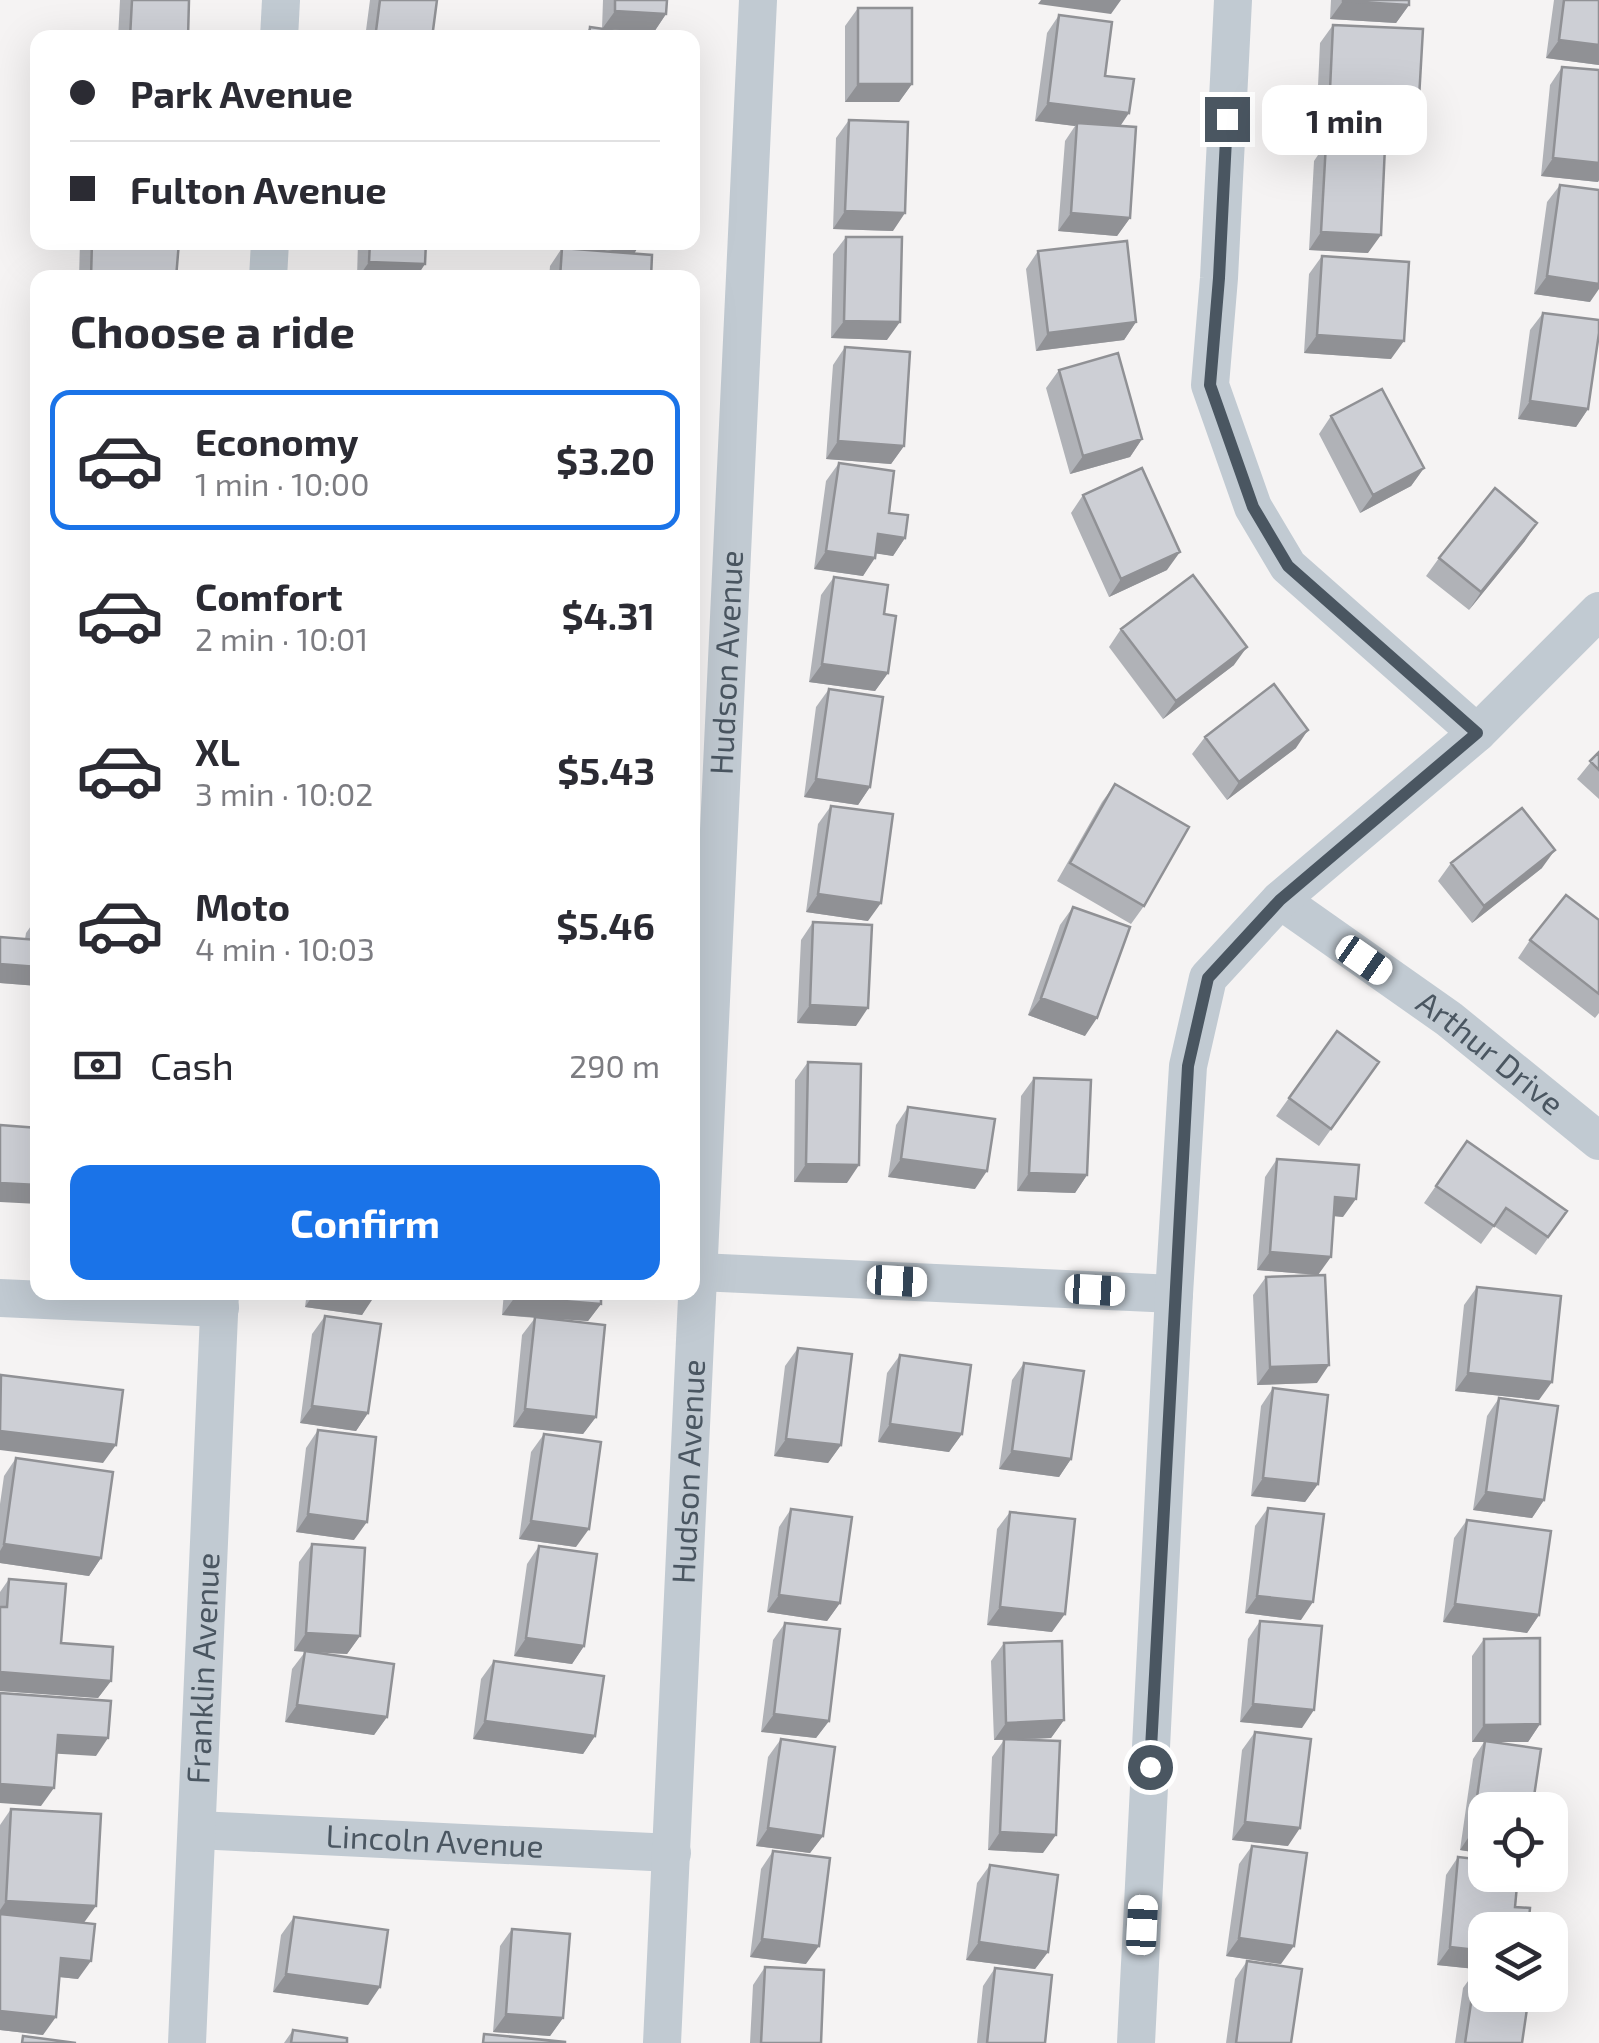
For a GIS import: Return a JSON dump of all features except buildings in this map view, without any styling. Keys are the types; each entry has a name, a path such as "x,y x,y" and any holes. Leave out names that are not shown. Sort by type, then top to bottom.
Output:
{"street":[{"path":"280,30 281,0"},
{"name":"Hudson Avenue","path":"700,1209 708,707 758,0"},
{"path":"1233,0 1210,385 1253,507 1288,566 1477,733"},
{"path":"1136,2043 1188,1066 1208,978 1280,900 1477,733 1599,611"},
{"name":"Arthur Drive","path":"1280,900 1449,1019 1599,1141"},
{"path":"700,1272 1174,1294"},
{"path":"0,1298 30,1298"},
{"name":"Franklin Avenue","path":"187,2043 220,1300"},
{"name":"Hudson Avenue","path":"662,2043 698,1300"},
{"name":"Lincoln Avenue","path":"197,1830 672,1853"}],"route":[{"path":"1150,1767 1188,1066 1208,978 1280,900 1477,733 1288,566 1253,507 1210,385 1227,119"}]}
